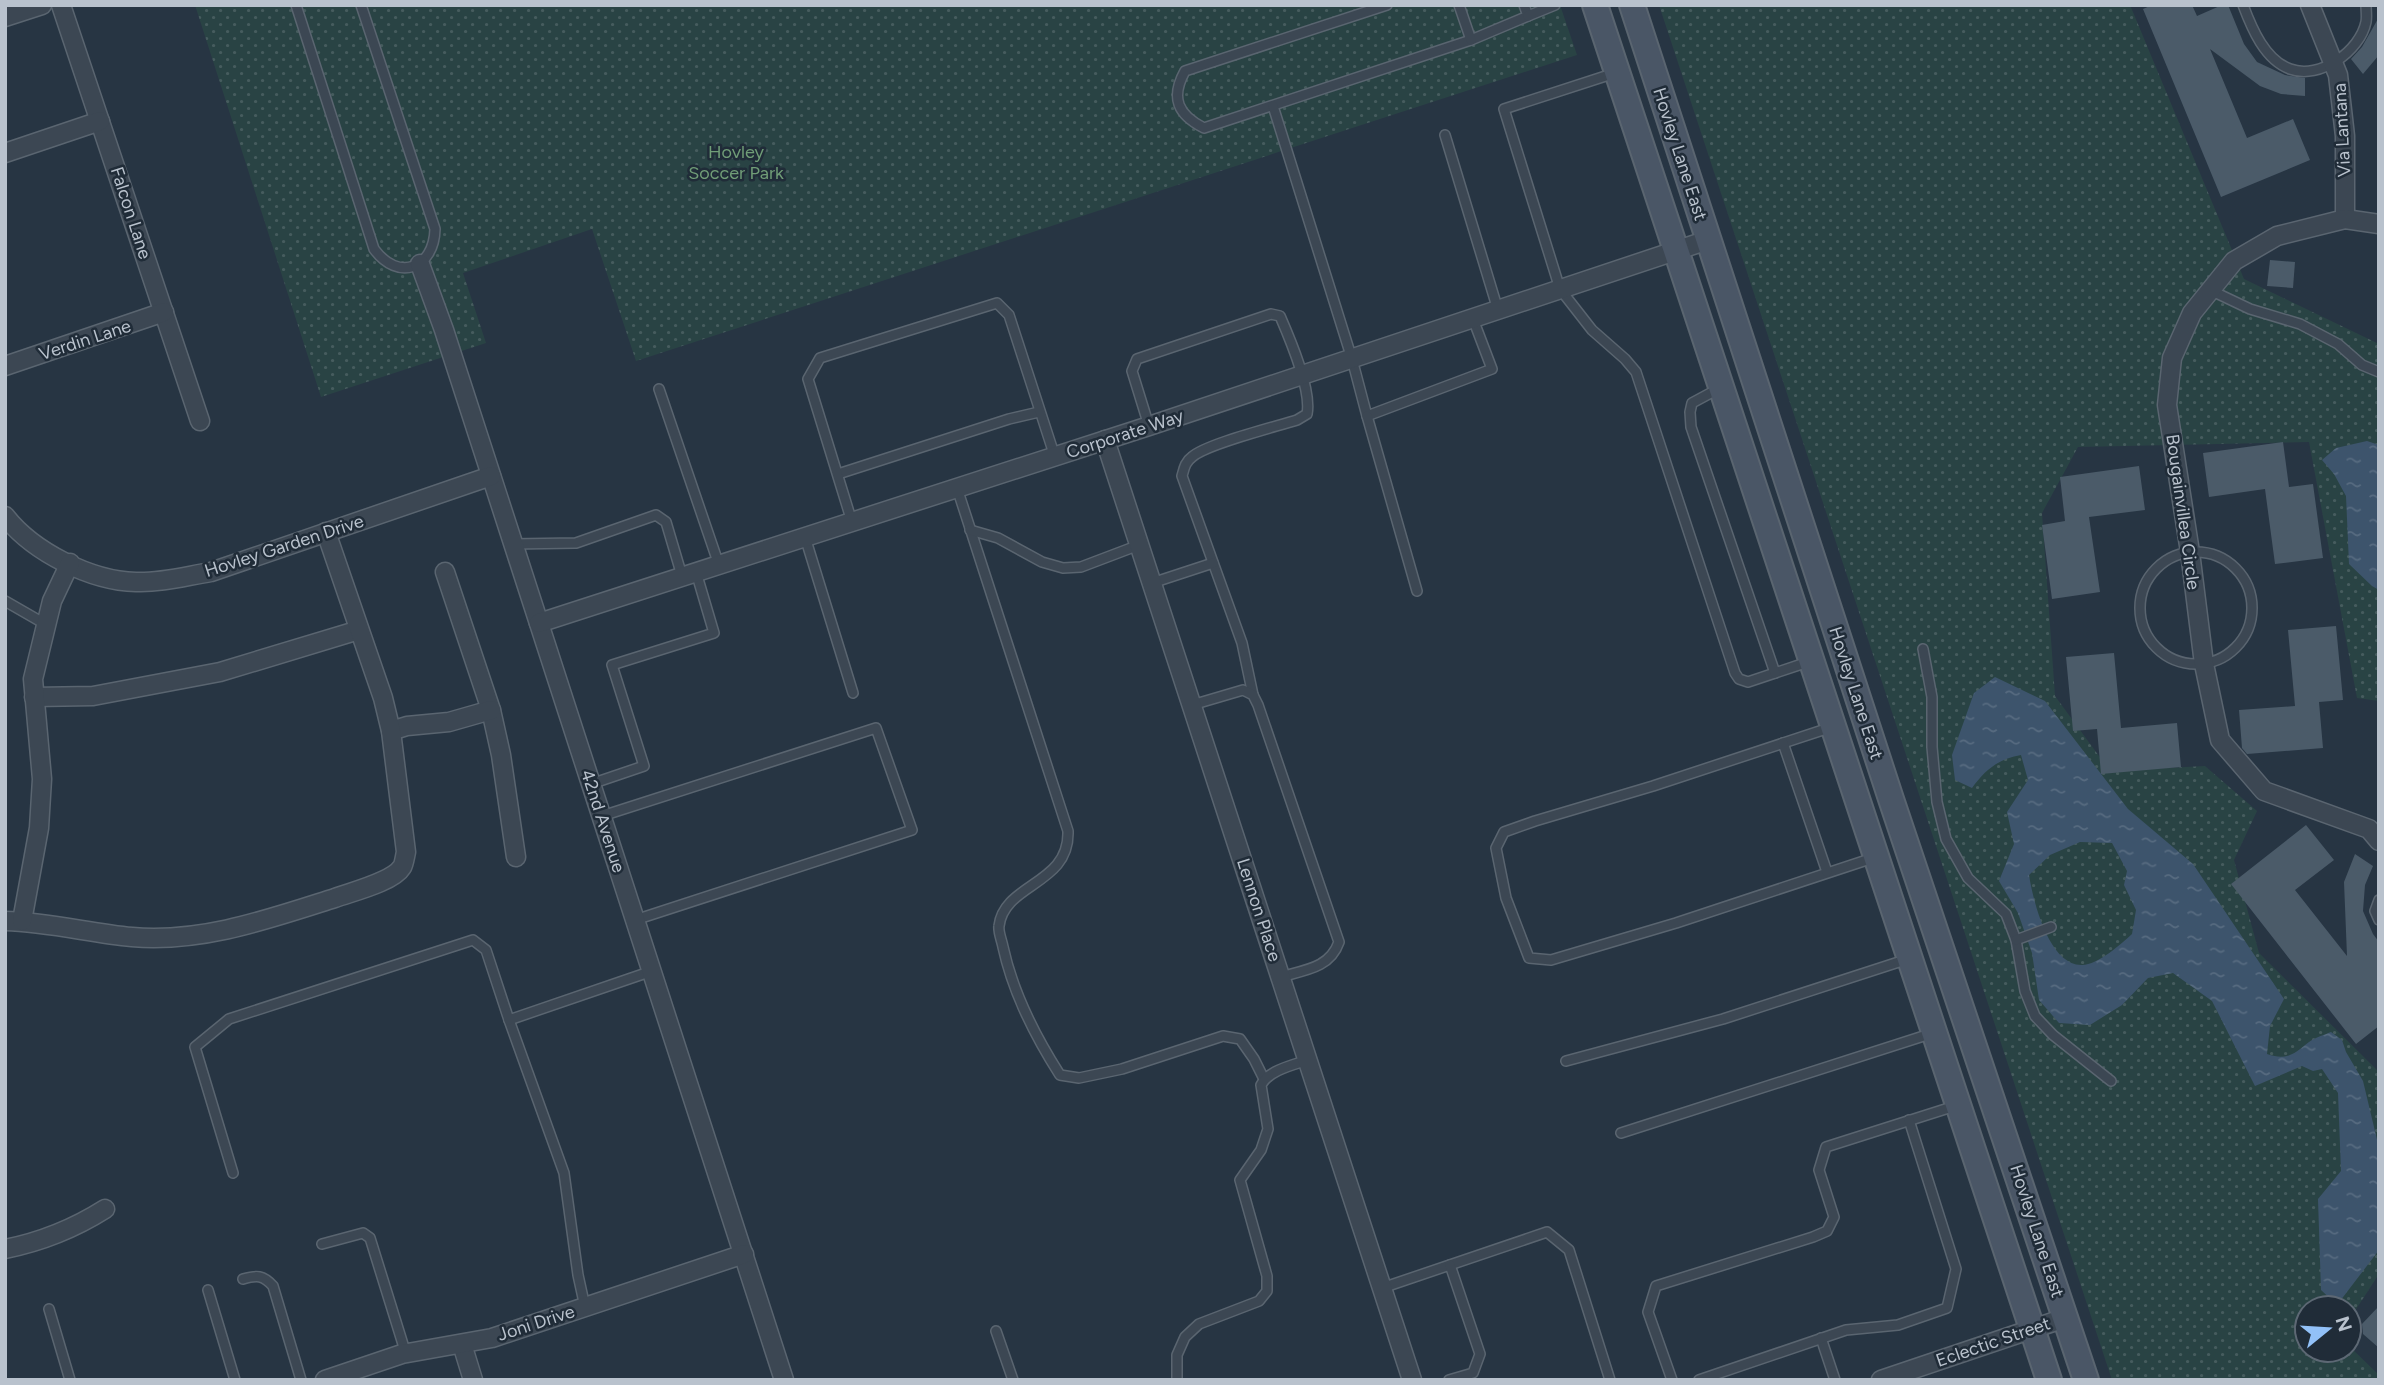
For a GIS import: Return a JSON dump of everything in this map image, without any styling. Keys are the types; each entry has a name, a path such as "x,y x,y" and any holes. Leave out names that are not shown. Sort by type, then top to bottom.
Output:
{"street":[{"path":"5,18 42,5"},
{"name":"Falcon Lane","path":"61,5 200,421"},
{"name":"Hovley Lane East","path":"1595,5 2049,1380"},
{"name":"Hovley Lane East","path":"1632,5 1886,786 2086,1380"},
{"name":"Via Lantana","path":"2310,5 2339,75 2345,136 2345,219"},
{"path":"5,153 100,121"},
{"name":"Bougainvillea Circle","path":"2379,224 2345,219 2277,236 2234,261 2192,313 2172,358 2167,405 2204,664 2220,740 2264,791 2369,829 2379,841"},
{"name":"Corporate Way","path":"539,622 1055,457 1708,240"},
{"name":"42nd Avenue","path":"420,264 444,330 784,1380"},
{"name":"Verdin Lane","path":"5,366 164,313"},
{"name":"Lennon Place","path":"1105,440 1412,1380"},
{"name":"Hovley Garden Drive","path":"5,516 42,551 107,579 136,582 211,572 491,476"},
{"path":"70,564 60,582 45,624 33,679 41,779 39,828 13,921 135,937 179,936 228,930 258,923 388,879 402,868 406,852 391,731 326,532"},
{"path":"445,572 491,710 501,755 516,857"},
{"path":"34,697 93,696 220,672 359,630"},
{"path":"1812,661 1820,660 1832,672 1886,786"},
{"path":"391,731 407,726 449,722 491,710"},
{"path":"1959,1105 1968,1105 1982,1122 2028,1203"},
{"path":"5,1249 25,1245 85,1222 105,1209"},
{"name":"Joni Drive","path":"325,1380 406,1354 492,1338 744,1254"},
{"name":"Eclectic Street","path":"1881,1380 2065,1318"},
{"path":"462,1343 473,1380"}],"lane":[{"path":"296,5 374,249 382,260 394,267 407,268 420,264 428,256 435,244 435,229 361,5"},
{"path":"1387,5 1185,71 1177,86 1178,106 1190,121 1204,128 1471,40 1555,5"},
{"path":"1459,5 1471,40"},
{"path":"1524,5 1528,16"},
{"path":"2243,5 2266,52 2291,69 2313,70 2334,64 2351,50 2366,23 2366,5"},
{"path":"1617,73 1504,109 1560,289 1592,330 1636,372 1739,679 1748,682 1812,661"},
{"path":"1273,106 1352,359 1417,591"},
{"path":"1445,135 1498,310"},
{"path":"2210,290 2250,309 2300,324 2338,344 2362,365 2379,372"},
{"path":"852,522 808,379 820,358 996,303 1009,316 1055,457"},
{"path":"1149,426 1132,371 1137,359 1271,314 1280,316 1309,405 1307,414 1297,420 1192,456 1184,466 1182,476 1242,643 1253,695 1339,942 1335,955 1317,966 1280,977"},
{"path":"1367,416 1492,369 1473,318"},
{"path":"1721,388 1692,403 1691,427 1775,673"},
{"path":"659,389 719,565"},
{"path":"838,474 1009,419 1039,412"},
{"path":"957,488 1068,831 1069,844 1061,863 1015,898 1006,909 999,927 1005,954 1037,1039 1060,1075 1079,1078 1122,1069 1223,1036 1240,1039 1255,1059 1264,1079"},
{"path":"513,544 576,543 656,515 666,522 714,633 612,665 644,766 591,784"},
{"path":"970,530 998,538 1042,562 1063,568 1081,567 1139,545"},
{"path":"805,537 853,693"},
{"path":"2190,552 2215,556 2237,570 2246,584 2251,601 2245,635 2235,649 2220,659 2204,664 2189,664 2162,653 2151,642 2140,615 2144,586 2152,573 2169,559 2190,552"},
{"path":"1152,583 1213,563"},
{"path":"5,601 45,624"},
{"path":"1923,649 1932,697 1932,747 1937,802 1946,839 1968,878 2006,914 2016,940 2025,991 2035,1016 2053,1035 2111,1081"},
{"path":"1192,705 1243,690 1253,695"},
{"path":"1833,726 1504,832 1496,848 1506,898 1529,958 1551,960 1676,923 1876,857"},
{"path":"602,816 876,728 912,830 635,920"},
{"path":"1783,743 1827,872"},
{"path":"2379,900 2375,911 2379,920"},
{"path":"2016,940 2051,927"},
{"path":"233,1173 195,1047 229,1019 473,940 486,950 564,1173 585,1307"},
{"path":"1566,1060 1723,1019 1910,958"},
{"path":"509,1020 652,971"},
{"path":"1621,1133 1934,1032"},
{"path":"1177,1380 1177,1355 1185,1337 1199,1324 1259,1301 1267,1292 1267,1276 1240,1180 1261,1150 1268,1129 1261,1085 1264,1079 1308,1060"},
{"path":"1672,1380 1648,1312 1656,1286 1826,1231 1834,1217 1819,1170 1826,1147 1959,1105"},
{"path":"1699,1380 1846,1330 1898,1325 1947,1308 1956,1269 1909,1120"},
{"path":"1382,1288 1547,1232 1569,1250 1609,1380"},
{"path":"322,1244 363,1233 370,1238 406,1354"},
{"path":"1449,1380 1473,1373 1480,1354 1450,1265"},
{"path":"243,1279 256,1275 265,1277 273,1286 301,1380"},
{"path":"208,1290 235,1380"},
{"path":"49,1309 70,1380"},
{"path":"996,1331 1013,1380"},
{"path":"1821,1338 1835,1380"}],"green space":[{"name":"Hovley Soccer Park","path":"195,5 1560,5 1577,55 636,361 592,229 463,273 486,343 321,397"},
{"path":"1659,5 2130,5 2244,279 2379,344 2379,701 2357,698 2309,442 2078,447 2042,513 2055,696 2110,771 2205,766 2257,811 2234,860 2259,953 2379,1072 2379,1274 2363,1299 2363,1294 2293,1294 2293,1364 2363,1364 2363,1360 2379,1375 2379,1380 2112,1380"}],"water":[{"path":"2367,441 2379,445 2379,590 2349,564 2346,496 2334,474 2322,460 2336,448"},
{"path":"1995,677 2045,701 2128,809 2193,864 2284,999 2270,1026 2267,1054 2280,1057 2290,1055 2312,1040 2331,1032 2342,1040 2363,1081 2379,1148 2379,1250 2345,1294 2325,1294 2321,1290 2318,1199 2341,1171 2338,1093 2322,1069 2313,1071 2302,1066 2255,1086 2212,1001 2173,973 2148,978 2122,1005 2090,1025 2059,1023 2039,1000 2032,953 2018,913 1999,881 2014,844 2007,812 2028,780 2021,755 2005,759 1993,766 1972,788 1955,780 1952,755 1974,693","holes":["2080,842 2112,843 2127,871 2124,885 2136,910 2132,934 2094,962 2081,965 2060,955 2044,930 2029,875 2050,855"]}],"building":[{"path":"2152,5 2192,5 2197,16 2228,5 2244,44 2257,62 2285,75 2305,78 2305,96 2281,94 2260,86 2210,49 2247,138 2293,119 2310,160 2221,197 2143,9"},
{"path":"2379,17 2379,55 2363,74 2351,59 2362,47"},
{"path":"2270,260 2295,262 2293,288 2267,286"},
{"path":"2283,442 2289,487 2313,484 2323,558 2275,564 2265,489 2209,497 2203,453"},
{"path":"2139,466 2145,510 2089,517 2100,592 2052,599 2042,525 2065,521 2060,477"},
{"path":"2336,626 2343,700 2319,702 2323,748 2247,754 2242,748 2239,710 2295,706 2288,630"},
{"path":"2114,653 2121,728 2177,723 2181,767 2101,774 2097,729 2073,731 2066,657"},
{"path":"2306,825 2334,860 2295,890 2347,956 2344,882 2355,854 2373,866 2365,885 2363,911 2379,942 2379,1026 2356,1044 2231,884"},
{"path":"2379,1306 2379,1348 2363,1334 2363,1323"}]}
